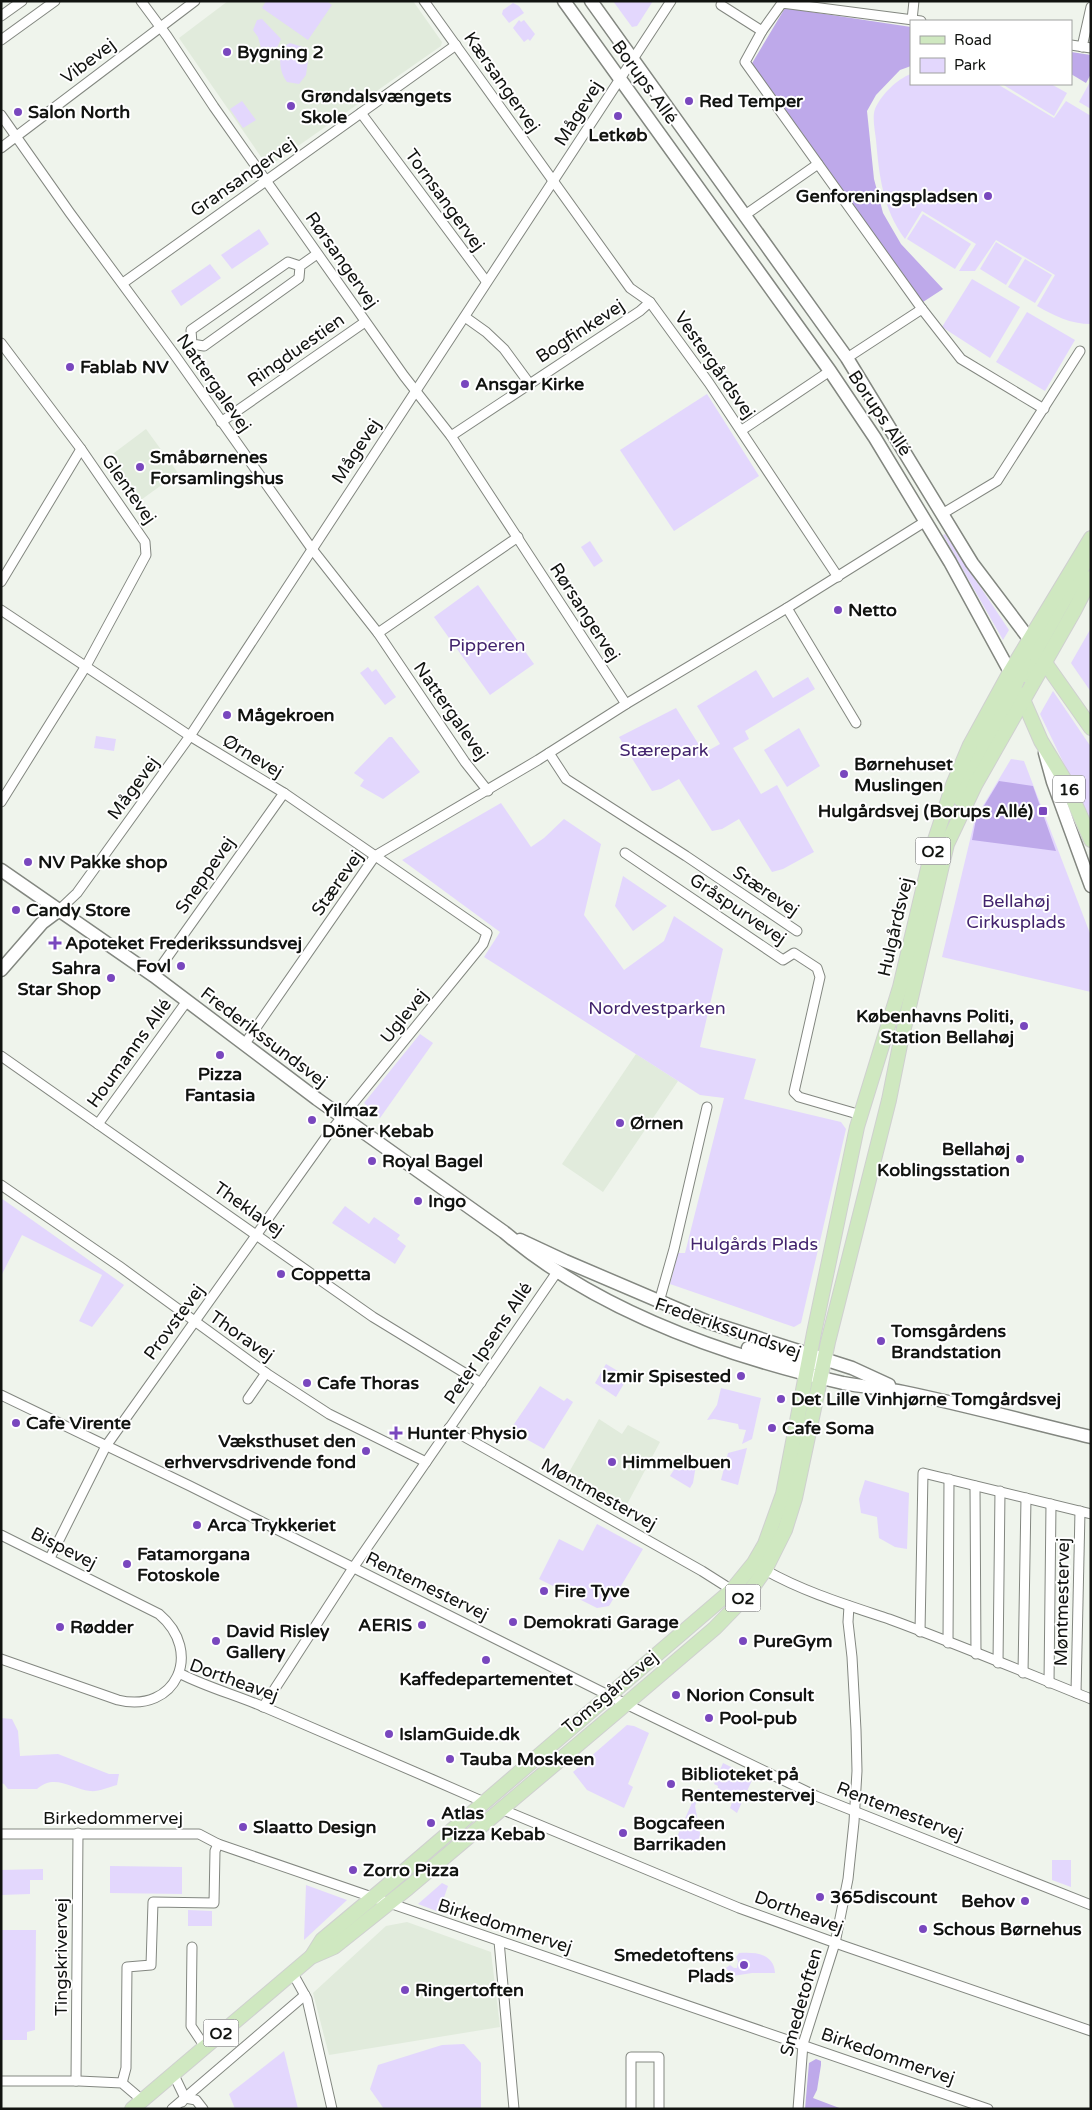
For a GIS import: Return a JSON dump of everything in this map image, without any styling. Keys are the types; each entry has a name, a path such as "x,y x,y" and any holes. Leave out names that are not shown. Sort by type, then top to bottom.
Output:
{"main road":[{"name":"Hulgårdsvej","path":"812,1367 861,1116 900,987 934,843 952,785 970,745 1033,646 1091,538"},
{"path":"1024,701 1033,646 1072,590 1091,551"},
{"name":"Hulgårdsvej","path":"825,1359 889,1100 900,1044 947,844 975,785 1024,701 1091,578"},
{"name":"Borups Allé","path":"1033,646 1091,728"},
{"path":"956,823 961,791 1013,677"},
{"name":"Borups Allé","path":"1013,677 1041,741"},
{"name":"16","path":"1041,741 1064,779 1091,840"},
{"name":"O2","path":"812,1367 825,1359"},
{"name":"Tomsgårdsvej","path":"137,2104 292,1972 311,1957 334,1947 501,1809 715,1628 748,1594 765,1570 782,1537 795,1498 812,1367"},
{"name":"Tomsgårdsvej","path":"311,1957 322,1940 732,1590 754,1563 766,1544 774,1525 783,1494 812,1367"}],"street":[{"path":"1,16 22,1"},
{"path":"1,40 55,1"},
{"name":"Rørsangervej","path":"141,1 365,322 451,436 626,704"},
{"name":"Vibevej","path":"1,148 195,1"},
{"name":"Kærsangervej","path":"424,1 553,182"},
{"name":"Borups Allé","path":"564,1 830,371 884,452 926,521 1013,677"},
{"name":"Borups Allé","path":"591,1 846,358 972,563 1033,646"},
{"name":"Mågevej","path":"58,911 77,893 190,736 671,1"},
{"path":"914,1 916,20 782,2 762,31 745,62 960,359 1044,409"},
{"path":"721,5 762,31"},
{"path":"1072,45 1087,48 1091,7"},
{"name":"Gransangervej","path":"122,283 456,45"},
{"name":"Tornsangervej","path":"361,113 486,282"},
{"name":"Nattergalevej","path":"1,115 312,549 378,633 465,762 488,791"},
{"path":"744,216 818,164"},
{"name":"Vestergårdsvej","path":"553,182 630,288 650,302 742,430 838,577"},
{"path":"300,266 317,254"},
{"path":"288,262 300,266 299,278 204,346 192,344 192,330 288,262"},
{"name":"Bogfinkevej","path":"451,436 640,311 650,302"},
{"name":"Borups Allé","path":"846,358 922,308"},
{"path":"465,317 486,332 504,349 529,383"},
{"name":"Ringduestien","path":"222,422 365,322"},
{"name":"Glentevej","path":"1,802 86,666 146,555 146,542 81,449 3,350"},
{"path":"942,514 998,481 1080,351"},
{"path":"742,430 830,371"},
{"path":"1,582 81,449"},
{"name":"Stærevej","path":"244,1045 375,856 488,791 626,704 838,577 926,521"},
{"path":"378,633 518,537"},
{"path":"787,608 856,723"},
{"name":"Ørnevej","path":"1,610 190,736 284,793 487,933"},
{"name":"Borups Allé","path":"1041,741 1053,782 1091,886"},
{"name":"Stærevej","path":"549,753 566,779 686,856 797,931"},
{"name":"Sneppevej","path":"154,976 284,793"},
{"name":"Gråspurvevej","path":"626,853 783,960 794,953 817,968 820,977 794,1092 799,1097 861,1116"},
{"name":"Frederikssundsvej","path":"1,870 154,976 244,1045 504,1232 531,1255 557,1272 615,1304 709,1343 812,1367"},
{"path":"1,970 42,923 58,911"},
{"name":"Uglevej","path":"343,1116 483,944 487,933"},
{"name":"Houmanns Allé","path":"98,1124 187,1001"},
{"name":"Theklavej","path":"1,1056 373,1317 481,1383"},
{"path":"658,1302 674,1249 708,1107"},
{"name":"Provstevej","path":"50,1558 106,1446 343,1116"},
{"name":"Thoravej","path":"1,1185 119,1266 194,1322 329,1414 426,1462"},
{"name":"Frederikssundsvej","path":"504,1232 565,1261 848,1384 903,1392 1091,1437"},
{"path":"557,1272 565,1261"},
{"name":"Peter Ipsens Allé","path":"263,1707 353,1568 557,1272"},
{"name":"Frederikssundsvej","path":"825,1359 852,1368 903,1392"},
{"path":"248,1399 266,1372"},
{"name":"Rentemestervej","path":"1,1395 816,1796 1091,1905"},
{"name":"Møntmestervej","path":"449,1428 702,1571 732,1590"},
{"path":"920,1632 924,1473 1091,1514"},
{"path":"948,1643 949,1479"},
{"path":"975,1486 976,1654"},
{"path":"998,1663 1000,1491"},
{"path":"1023,1673 1026,1498"},
{"name":"Møntmestervej","path":"1049,1683 1052,1504"},
{"name":"Møntmestervej","path":"1076,1693 1080,1511"},
{"name":"Bispevej","path":"1,1535 159,1614 169,1622 180,1640 182,1651 179,1673"},
{"name":"Møntmestervej","path":"765,1570 849,1606 1091,1699"},
{"name":"Smedetoften","path":"798,2109 802,2044 835,1943 848,1879 855,1812 856,1730 848,1622 849,1606"},
{"name":"Dortheavej","path":"1,1659 128,1702 148,1701 158,1697 168,1690 179,1673 484,1802"},
{"name":"Dortheavej","path":"501,1809 739,1908 1091,2031"},
{"name":"Tingskrivervej","path":"76,2081 78,1833"},
{"name":"Birkedommervej","path":"1,1834 199,1834 218,1844 374,1897 498,1942 802,2044 988,2109"},
{"path":"122,2083 126,2068 128,1967 151,1965 153,1902 214,1903 215,1851 218,1844"},
{"path":"498,1942 514,2109"},
{"path":"192,1947 191,2026 205,2046"},
{"path":"292,1972 305,1994 332,2109"},
{"path":"172,2109 305,1994"},
{"path":"631,2109 631,2057 659,2057 659,2109"},
{"path":"173,2073 185,2098"},
{"path":"1,2081 122,2083"},
{"path":"122,2083 137,2104"},
{"path":"180,2109 185,2098"},
{"path":"185,2098 196,2100 203,2109"}],"shaded area":[{"name":"Grøndalsvængets Skole","path":"228,1 413,1 442,42 441,46 268,167 179,38"},
{"path":"785,8 910,27 910,66 900,70 876,95 867,111 874,179 883,213 901,244 943,289 923,302 751,65"},
{"path":"1072,52 1091,55 1091,74 1086,83 1072,75"},
{"name":"Småbørnenes Forsamlingshus","path":"146,429 178,473 134,505 102,462"},
{"path":"999,781 1033,786 1056,851 972,840 976,819"},
{"name":"Ørnen","path":"636,1054 678,1081 603,1192 562,1164"},
{"name":"Himmelbuen","path":"599,1419 622,1434 628,1425 660,1442 624,1510 611,1503 608,1507 563,1483"},
{"name":"Ringertoften","path":"407,1922 491,1952 500,2027 329,2055 313,1993 386,1926"},
{"path":"816,2059 821,2061 821,2065 817,2090 813,2098 842,2109 805,2109 809,2063"}],"green space":[{"path":"266,1 327,1 332,5 308,40 262,8"},
{"path":"613,1 653,1 637,26 632,27"},
{"path":"513,3 519,6 524,13 509,23 502,14 503,10"},
{"path":"262,19 281,39 276,50 270,54 261,48 258,37 253,30 257,20"},
{"path":"519,20 521,22 524,20 535,34 530,41 528,39 524,42 513,28"},
{"path":"290,43 306,48 309,53 306,75 299,84 287,82 281,69 280,56 282,47"},
{"name":"Genforeningspladsen","path":"910,74 910,85 999,85 1054,118 1066,101 1091,116 1091,324 1069,321 1037,306 1055,275 996,240 975,271 959,271 976,244 922,211 905,239 892,216 883,192 874,116 875,109 885,93"},
{"path":"1091,80 1091,109 1079,102"},
{"path":"1004,85 1053,85 1067,93 1054,116"},
{"path":"242,101 256,120 243,128 230,109"},
{"path":"923,214 971,244 955,269 907,239"},
{"path":"259,229 269,244 232,269 221,255"},
{"path":"996,242 1022,258 1006,285 980,269"},
{"path":"1025,259 1052,275 1035,303 1008,287"},
{"path":"210,264 221,278 181,306 171,291"},
{"path":"972,279 1020,307 990,358 942,327"},
{"path":"1027,312 1075,340 1045,391 996,362"},
{"path":"707,394 759,476 674,531 620,450"},
{"path":"945,534 1009,630 1003,640 943,535"},
{"path":"590,541 603,561 594,567 581,547"},
{"name":"Pipperen","path":"478,585 534,664 490,695 434,617"},
{"path":"1091,628 1091,692 1071,663"},
{"path":"368,667 372,672 376,669 396,697 385,705 360,673"},
{"name":"Stærepark","path":"756,670 773,698 808,677 815,689 745,731 749,739 733,748 761,794 777,785 814,852 783,869 772,872 739,819 722,829 712,831 679,779 661,789 652,791 619,737 676,708 704,753 720,744 697,706"},
{"path":"1053,691 1091,747 1091,820 1040,714"},
{"path":"799,728 820,766 787,787 764,750"},
{"path":"96,736 116,739 114,751 94,748"},
{"path":"389,737 392,737 420,772 383,799 360,786 364,780 354,773"},
{"name":"Bellahøj Cirkusplads","path":"1011,759 1024,761 1091,936 1091,992 942,957 975,819"},
{"path":"501,803 531,847 544,838 564,819 601,844 584,915 624,970 664,941 674,916 723,949 700,1047 756,1059 744,1099 841,1122 846,1129 801,1323 794,1327 670,1284 678,1253 685,1253 724,1098 700,1095 484,957 500,932 402,860"},
{"path":"623,876 667,906 633,931 615,906"},
{"path":"420,1034 433,1043 380,1118 364,1103"},
{"path":"1,1198 124,1285 92,1327 79,1321 102,1275 22,1235 1,1276"},
{"path":"345,1206 369,1224 374,1217 400,1235 397,1239 406,1246 395,1264 332,1223"},
{"path":"606,1364 628,1377 616,1397 595,1383"},
{"path":"540,1386 564,1401 567,1398 573,1402 544,1449 510,1430"},
{"path":"721,1388 761,1398 752,1439 742,1444 746,1430 739,1429 738,1424 714,1419 707,1420 717,1405"},
{"path":"747,1448 738,1485 721,1480 728,1453"},
{"path":"682,1457 696,1465 693,1483 690,1488 670,1476"},
{"path":"865,1480 909,1493 907,1549 895,1547 879,1538 877,1517 861,1513 859,1499"},
{"path":"597,1524 643,1549 609,1606 597,1608 539,1579 559,1539 583,1551"},
{"path":"1,1718 12,1719 18,1731 20,1756 58,1754 109,1774 119,1774 117,1785 93,1791 83,1790 63,1783 50,1782 37,1789 8,1789 1,1783"},
{"path":"627,1725 649,1733 628,1784 633,1787 624,1808 587,1790 573,1772"},
{"path":"723,1763 753,1778 737,1813 730,1808 733,1800 717,1793 718,1786 714,1784"},
{"path":"698,1789 701,1790 695,1806 700,1833 698,1852 673,1846"},
{"path":"1052,1860 1071,1860 1071,1887 1052,1880"},
{"path":"110,1866 182,1867 182,1894 110,1893"},
{"path":"43,1869 43,1880 30,1880 30,1894 1,1895 1,1870"},
{"path":"442,1883 448,1886 439,1912 418,1904"},
{"path":"306,1885 347,1900 304,1940"},
{"path":"188,1910 212,1911 212,1926 188,1926"},
{"path":"1,1930 36,1930 35,2030 27,2032 27,2040 1,2040"},
{"path":"739,1953 763,1955 771,1961 775,1973 752,1973 733,1976 726,1968 730,1965 737,1968 738,1961 736,1957"},
{"path":"464,2044 481,2063 481,2109 384,2109 370,2089 378,2065 442,2045"},
{"path":"284,2051 298,2109 235,2109 229,2094"}],"place":[{"name":"Bygning 2","path":"227,52"},
{"name":"Red Temper","path":"689,101"},
{"name":"Grøndalsvængets Skole","path":"291,106"},
{"name":"Salon North","path":"18,112"},
{"name":"Letkøb","path":"618,116"},
{"name":"Genforeningspladsen","path":"988,196"},
{"name":"Fablab NV","path":"70,367"},
{"name":"Ansgar Kirke","path":"465,384"},
{"name":"Småbørnenes Forsamlingshus","path":"140,467"},
{"name":"Netto","path":"838,610"},
{"name":"Mågekroen","path":"227,715"},
{"name":"Børnehuset Muslingen","path":"844,774"},
{"name":"Hulgårdsvej (Borups Allé)","path":"1043,811"},
{"name":"NV Pakke shop","path":"28,862"},
{"name":"Candy Store","path":"16,910"},
{"name":"Apoteket Frederikssundsvej","path":"55,943"},
{"name":"Fovl","path":"181,966"},
{"name":"Sahra Star Shop","path":"111,978"},
{"name":"Københavns Politi, Station Bellahøj","path":"1024,1026"},
{"name":"Pizza Fantasia","path":"220,1055"},
{"name":"Yilmaz Döner Kebab","path":"312,1120"},
{"name":"Ørnen","path":"620,1123"},
{"name":"Bellahøj Koblingsstation","path":"1020,1159"},
{"name":"Royal Bagel","path":"372,1161"},
{"name":"Ingo","path":"418,1201"},
{"name":"Coppetta","path":"281,1274"},
{"name":"Tomsgårdens Brandstation","path":"881,1341"},
{"name":"Izmir Spisested","path":"741,1376"},
{"name":"Cafe Thoras","path":"307,1383"},
{"name":"Det Lille Vinhjørne Tomgårdsvej","path":"781,1399"},
{"name":"Cafe Virente","path":"16,1423"},
{"name":"Cafe Soma","path":"772,1428"},
{"name":"Hunter Physio","path":"396,1433"},
{"name":"Væksthuset den erhvervsdrivende fond","path":"366,1451"},
{"name":"Himmelbuen","path":"612,1462"},
{"name":"Arca Trykkeriet","path":"197,1525"},
{"name":"Fatamorgana Fotoskole","path":"127,1564"},
{"name":"Fire Tyve","path":"544,1591"},
{"name":"Demokrati Garage","path":"513,1622"},
{"name":"AERIS","path":"422,1625"},
{"name":"Rødder","path":"60,1627"},
{"name":"David Risley Gallery","path":"216,1641"},
{"name":"PureGym","path":"743,1641"},
{"name":"Kaffedepartementet","path":"486,1660"},
{"name":"Norion Consult","path":"676,1695"},
{"name":"Pool-pub","path":"709,1718"},
{"name":"IslamGuide.dk","path":"389,1734"},
{"name":"Tauba Moskeen","path":"450,1759"},
{"name":"Biblioteket på Rentemestervej","path":"671,1784"},
{"name":"Atlas Pizza Kebab","path":"431,1823"},
{"name":"Slaatto Design","path":"243,1827"},
{"name":"Bogcafeen Barrikaden","path":"623,1833"},
{"name":"Zorro Pizza","path":"353,1870"},
{"name":"365discount","path":"820,1897"},
{"name":"Behov","path":"1025,1901"},
{"name":"Schous Børnehus","path":"923,1929"},
{"name":"Smedetoftens Plads","path":"744,1965"},
{"name":"Ringertoften","path":"405,1990"}],"park label":[{"name":"Nordvestparken","path":"657,1008"},
{"name":"Hulgårds Plads","path":"754,1244"}]}
